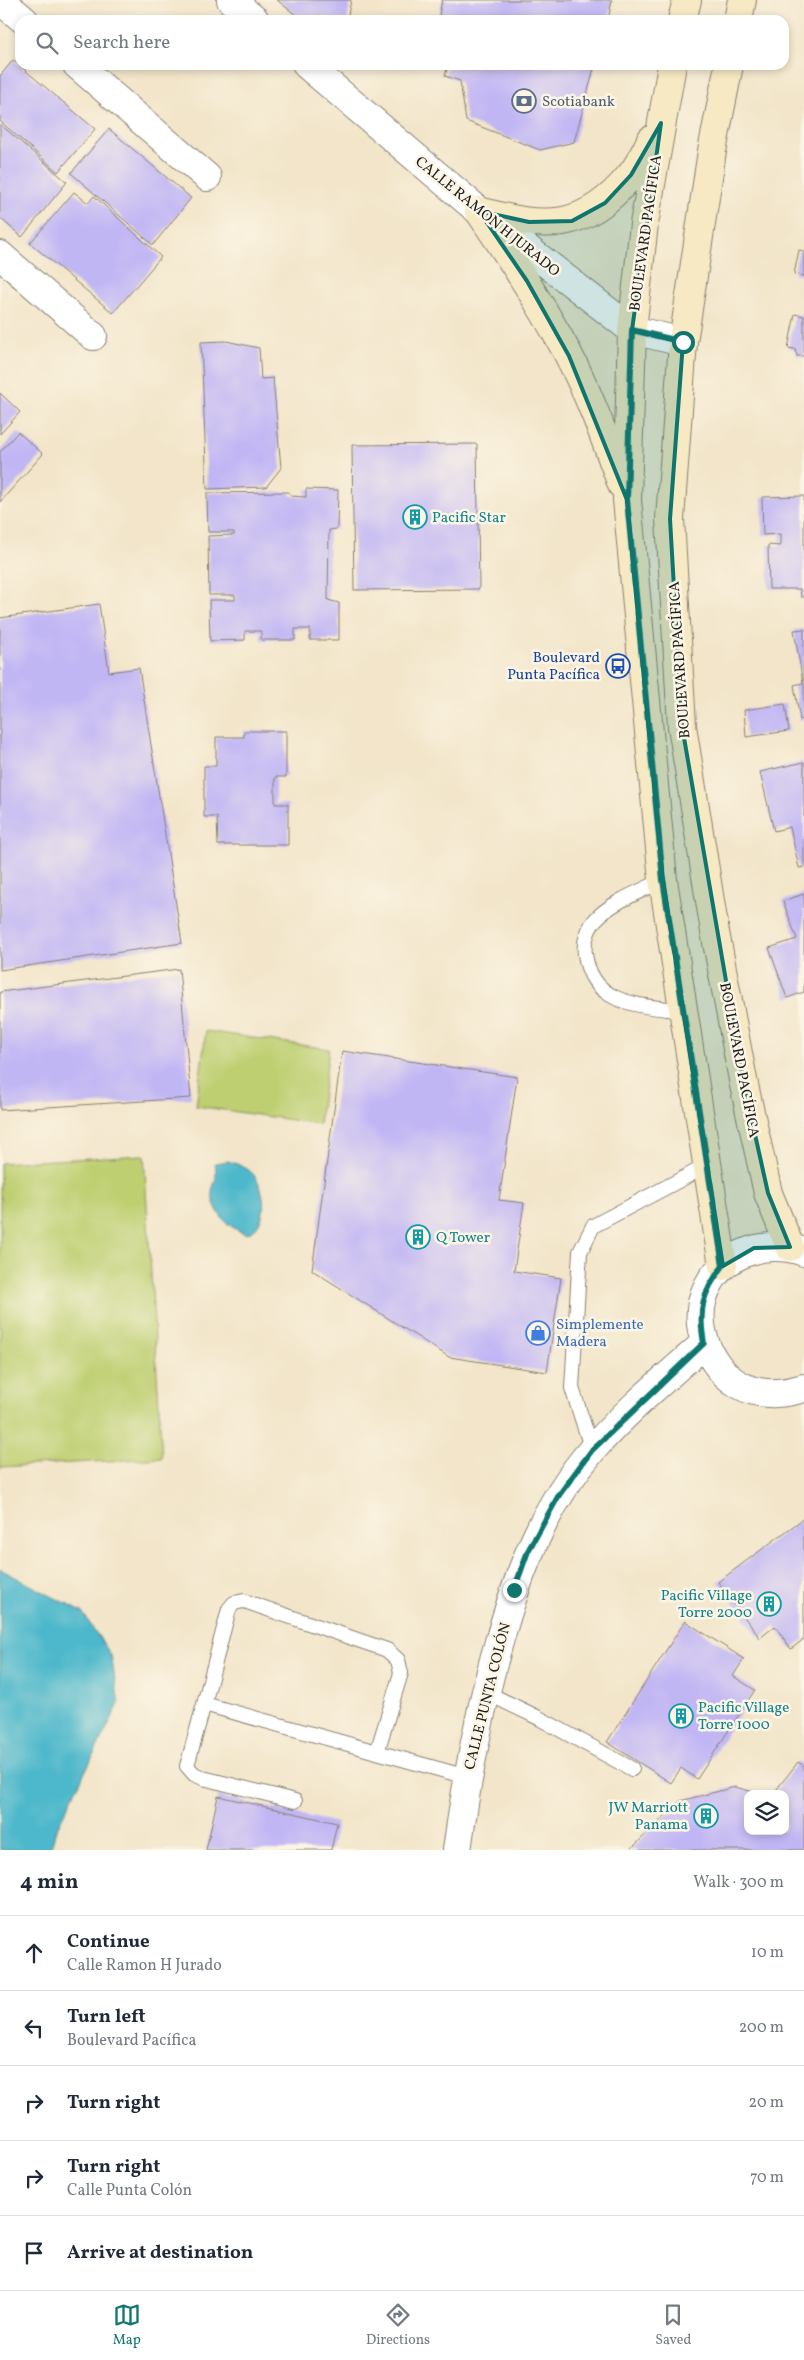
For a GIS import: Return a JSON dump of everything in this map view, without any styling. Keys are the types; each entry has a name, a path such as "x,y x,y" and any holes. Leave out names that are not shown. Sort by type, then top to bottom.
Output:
{"street":[{"path":"0,0 18,15"},
{"path":"232,0 249,15"},
{"path":"683,15 687,0"},
{"path":"739,15 742,0"},
{"path":"83,70 207,176"},
{"name":"CALLE RAMON H JURADO","path":"313,70 479,211 632,330 683,342"},
{"name":"BOULEVARD PACÍFICA","path":"671,70 644,224 632,330 627,500 663,880 723,1266"},
{"name":"BOULEVARD PACÍFICA","path":"728,70 712,151 683,342 670,519 682,726 715,932 744,1085 768,1193 797,1250"},
{"path":"479,211 528,222 572,221 605,203 631,175 661,123"},
{"path":"479,211 527,281 569,356 603,434 627,500"},
{"path":"0,255 93,336"},
{"path":"797,1250 772,1246 754,1248 737,1256 723,1266 710,1283 702,1302 701,1323 704,1343 716,1365 735,1382 758,1392 782,1394 804,1388"},
{"name":"CALLE PUNTA COLÓN","path":"457,1850 467,1777 485,1692 514,1590 528,1551 559,1495 592,1450 704,1343"}],"lane":[{"path":"663,880 611,906 597,917 588,931 584,947 587,970 605,993 628,1003 684,1011"},
{"path":"592,1450 572,1388 580,1252 593,1226 708,1166"},
{"path":"294,1801 203,1778 194,1774 187,1766 229,1609 234,1603 244,1601 387,1650 398,1660 401,1673 377,1752"},
{"path":"485,1692 539,1718 632,1769"},
{"path":"204,1704 467,1777"}],"highlighted area":[{"path":"661,123 632,330 683,342 670,519 682,726 744,1085 768,1193 790,1247 754,1248 723,1266 663,880 627,500 569,356 527,281 479,211 529,222 572,221 605,203 631,175"}],"green space":[{"path":"206,1031 329,1049 319,1124 196,1106"},
{"path":"144,1155 162,1458 0,1467 0,1163"}],"water":[{"path":"228,1161 242,1166 251,1172 261,1189 263,1198 262,1215 259,1223 247,1234 228,1224 219,1214 214,1201 212,1192 216,1178 215,1163"},
{"path":"0,1569 82,1612 111,1655 119,1704 55,1832 51,1850 0,1850"}],"building":[{"path":"277,0 351,0 348,15 296,15"},
{"path":"442,0 612,0 609,15 439,15"},
{"path":"13,60 15,62 15,70 25,70 95,129 58,172 0,121 0,76"},
{"name":"Scotiabank","path":"447,70 594,70 574,142 540,150 466,121 460,81 445,76"},
{"path":"0,124 67,182 22,237 0,218"},
{"path":"109,129 191,198 153,245 71,173"},
{"path":"74,192 88,203 94,196 161,257 113,313 30,243"},
{"path":"799,250 804,251 804,276 794,274"},
{"path":"795,314 804,316 804,356 797,356 795,349 788,348"},
{"path":"226,341 259,348 261,379 273,378 281,468 266,487 207,489 201,342"},
{"path":"0,393 20,412 0,434"},
{"path":"18,432 43,454 0,502 0,452"},
{"name":"Pacific Star","path":"477,444 479,589 354,590 352,445"},
{"path":"306,489 338,490 337,529 329,530 328,600 339,603 339,640 310,640 310,629 295,629 295,640 261,640 261,631 245,631 245,640 210,641 209,600 235,600 235,595 209,595 208,536 234,535 234,532 208,532 207,493 289,492 291,496 306,497"},
{"path":"804,496 804,597 801,597 800,589 769,589 768,545 780,546 780,534 763,535 762,497"},
{"path":"99,604 109,672 139,668 182,943 0,970 0,618"},
{"path":"804,629 804,719 800,720 794,685 803,683 794,630"},
{"path":"785,704 789,731 746,737 744,710"},
{"path":"244,731 286,731 286,777 275,777 275,804 288,804 288,845 218,845 217,817 204,817 204,766 216,766 216,737 244,737"},
{"path":"804,762 804,867 799,868 790,827 774,831 760,772"},
{"path":"804,894 804,992 787,998 769,948 797,939 783,901"},
{"path":"179,969 191,1098 0,1110 0,992"},
{"name":"Q Tower","path":"342,1051 517,1077 499,1200 524,1203 514,1271 561,1278 547,1372 449,1357 312,1270"},
{"name":"Pacific Village Torre 2000","path":"804,1518 804,1639 791,1649 775,1626 760,1638 718,1582"},
{"name":"Pacific Village Torre 1000","path":"685,1621 744,1659 733,1676 755,1690 697,1779 681,1768 671,1783 607,1742"},
{"name":"JW Marriott Panama","path":"798,1762 804,1766 804,1850 630,1850 680,1801 735,1787 746,1790 744,1790 744,1835 789,1835 789,1790 776,1790"},
{"path":"218,1796 337,1823 331,1850 206,1850"}],"place":[{"name":"Scotiabank","path":"524,101"},
{"name":"Pacific Star","path":"415,517"},
{"name":"Boulevard Punta Pacífica","path":"618,666"},
{"name":"Q Tower","path":"418,1237"},
{"name":"Simplemente Madera","path":"538,1333"},
{"name":"Pacific Village Torre 2000","path":"769,1604"},
{"name":"Pacific Village Torre 1000","path":"681,1716"},
{"name":"JW Marriott Panama","path":"706,1816"}],"route":[{"path":"514,1590 528,1551 559,1495 592,1450 704,1343 701,1323 702,1302 710,1283 723,1266 663,880 627,500 632,330 683,342"}]}
